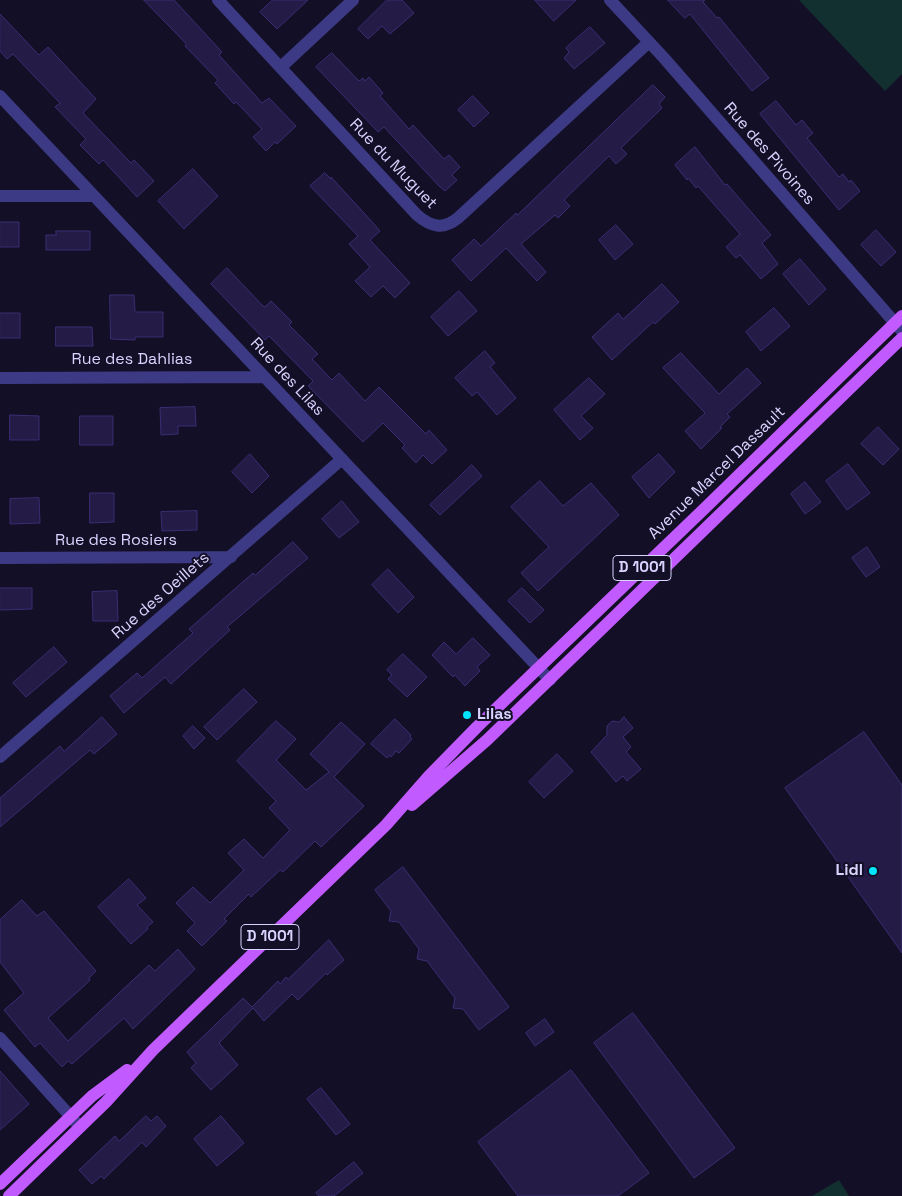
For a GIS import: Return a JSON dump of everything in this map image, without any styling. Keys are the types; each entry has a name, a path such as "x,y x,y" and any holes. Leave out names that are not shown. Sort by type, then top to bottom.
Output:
{"main road":[{"name":"Avenue Marcel Dassault","path":"386,825 438,766 900,323"},
{"name":"Avenue Marcel Dassault","path":"9,1196 80,1127 153,1050 386,825 473,753 902,338"},
{"name":"Avenue Marcel Dassault","path":"0,1184 92,1096 153,1050"}],"street":[{"name":"Rue du Muguet","path":"218,0 418,215 429,224 440,226 447,225 458,218 649,42"},
{"path":"281,67 353,0"},
{"name":"Rue des Pivoines","path":"610,0 900,323"},
{"name":"Rue des Lilas","path":"0,96 550,680"},
{"path":"0,196 94,196"},
{"name":"Rue des Dahlias","path":"0,378 264,376"},
{"name":"Rue des Oeillets","path":"0,757 232,557 342,459"},
{"name":"Rue des Rosiers","path":"0,558 232,557"},
{"path":"0,1038 80,1127"}],"green space":[{"path":"799,0 902,0 902,74 885,91"},
{"path":"839,1180 849,1196 812,1196"}],"building":[{"path":"144,0 174,0 222,52 219,55 262,103 269,98 296,126 277,144 275,142 266,151 253,137 262,129 236,102 234,104 215,83 218,80"},
{"path":"273,0 308,0 277,29 260,12"},
{"path":"387,0 402,0 414,13 390,34 382,26 368,39 358,29"},
{"path":"535,0 576,0 554,21"},
{"path":"668,0 705,0 703,2 717,18 719,17 769,78 752,91 690,14 685,18"},
{"path":"0,14 39,55 48,47 96,99 83,113 131,163 134,160 154,181 137,197 103,160 99,164 80,145 86,139 55,107 60,103 13,54 7,59 0,51"},
{"path":"590,27 605,43 574,69 564,58 569,52 566,48"},
{"path":"332,53 359,81 363,78 365,81 369,77 383,93 380,96 409,129 413,125 444,159 449,155 460,167 452,175 457,180 445,191 384,127 378,132 316,67"},
{"path":"653,85 665,97 659,104 662,108 621,148 627,154 616,164 609,156 564,200 570,206 558,218 555,215 521,244 546,272 537,281 506,248 471,281 452,260 474,239 481,246 516,213 517,215"},
{"path":"473,96 489,113 474,127 458,110"},
{"path":"776,101 796,125 802,120 813,133 807,138 839,177 843,174 860,191 839,210 760,114"},
{"path":"695,147 725,185 727,184 771,235 762,243 778,264 761,279 740,255 736,258 726,247 740,234 698,186 696,188 688,178 687,180 675,165"},
{"path":"193,169 218,196 184,229 158,201"},
{"path":"325,173 331,179 331,177 380,231 370,240 410,283 395,298 383,286 371,297 355,281 370,267 349,244 358,236 310,186"},
{"path":"0,222 19,222 19,247 0,247"},
{"path":"616,225 633,244 615,260 599,240"},
{"path":"876,230 896,252 881,266 861,245"},
{"path":"56,231 90,231 90,250 46,250 46,235 56,235"},
{"path":"800,259 826,289 809,305 783,274"},
{"path":"227,268 262,305 265,307 271,301 292,322 289,325 318,354 312,359 332,380 339,373 365,401 379,387 426,434 429,430 447,450 432,464 423,455 416,463 402,448 405,445 383,423 363,442 308,386 313,381 269,336 265,340 211,284"},
{"path":"662,284 679,302 655,324 653,322 612,360 592,337 618,313 623,319"},
{"path":"459,291 477,311 448,336 431,317"},
{"path":"110,295 134,295 135,312 163,312 163,337 135,337 135,340 111,339"},
{"path":"774,308 790,326 761,351 746,332"},
{"path":"0,313 20,313 20,338 0,338"},
{"path":"56,327 92,327 93,346 56,346"},
{"path":"485,351 495,363 490,367 516,398 497,415 477,392 472,396 455,378"},
{"path":"681,353 719,394 747,368 761,383 727,414 730,417 720,427 722,428 701,449 685,431 705,413 663,368"},
{"path":"589,378 605,394 581,416 593,428 580,440 554,410"},
{"path":"195,407 196,426 178,426 178,434 161,435 160,408"},
{"path":"10,415 39,416 39,440 10,440"},
{"path":"80,416 113,416 113,445 80,445"},
{"path":"878,427 899,449 883,465 861,444"},
{"path":"250,454 269,476 252,493 232,472"},
{"path":"659,454 675,472 649,498 632,477"},
{"path":"848,464 870,493 847,510 826,481"},
{"path":"472,465 482,476 440,515 430,505"},
{"path":"540,481 563,506 591,483 619,515 538,591 521,573 549,547 511,507"},
{"path":"805,482 821,502 805,514 791,494"},
{"path":"90,493 114,493 114,522 90,523"},
{"path":"39,498 40,523 10,524 10,499"},
{"path":"342,501 359,522 339,538 322,519"},
{"path":"197,511 197,530 162,531 161,512"},
{"path":"293,542 308,558 227,627 230,630 171,684 165,677 124,713 110,696 137,673 142,678 193,633 189,629 253,573 255,575"},
{"path":"867,547 880,567 866,577 852,558"},
{"path":"388,569 414,597 398,613 372,585"},
{"path":"0,588 32,588 32,609 0,610"},
{"path":"522,588 544,610 530,623 508,601"},
{"path":"117,591 118,621 93,621 92,592"},
{"path":"473,638 490,655 477,667 480,671 465,686 455,675 453,677 432,655 444,642 456,654"},
{"path":"54,647 67,662 26,697 13,683"},
{"path":"403,654 427,677 407,697 388,679 392,675 387,670"},
{"path":"244,689 257,702 217,740 204,727"},
{"path":"102,717 117,734 94,754 90,750 0,827 0,798 60,746 64,751"},
{"path":"624,717 633,728 623,737 631,747 626,752 641,769 627,781 623,776 616,782 591,752 607,735 607,726 612,721 619,722"},
{"path":"395,719 411,735 412,739 399,753 396,751 391,757 389,755 387,758 371,744"},
{"path":"276,721 296,739 276,760 306,790 329,772 310,754 341,722 365,744 334,777 364,806 321,847 315,841 283,872 280,870 251,897 249,894 224,919 227,921 202,946 187,931 195,923 176,903 193,887 210,903 244,870 228,853 244,839 263,858 290,830 269,808 276,801 237,761"},
{"path":"193,726 205,738 194,749 183,736"},
{"name":"Lidl","path":"864,732 902,785 902,953 785,788"},
{"path":"557,754 573,771 544,798 529,782"},
{"path":"403,867 509,1007 479,1030 463,1009 453,1008 455,998 427,961 417,959 419,949 399,922 389,921 391,911 375,890"},
{"path":"129,879 146,898 137,905 153,922 131,944 98,907"},
{"path":"22,900 37,916 44,911 96,971 84,986 48,1018 68,1041 149,965 155,971 178,949 195,969 133,1029 124,1018 72,1064 68,1061 62,1067 40,1043 35,1047 4,1010 24,993 0,962 0,920"},
{"path":"329,940 344,960 327,975 326,973 298,1000 292,994 264,1021 253,1008 219,1043 238,1065 211,1090 191,1068 196,1063 187,1052 243,998 252,1007 278,981 280,984 286,977 288,979"},
{"path":"633,1013 735,1148 694,1178 594,1043"},
{"path":"545,1019 554,1032 535,1046 526,1033"},
{"path":"571,1070 649,1173 618,1196 518,1196 478,1142"},
{"path":"0,1071 29,1104 0,1130"},
{"path":"321,1088 350,1124 336,1135 307,1099"},
{"path":"146,1116 151,1121 157,1116 166,1126 146,1147 142,1142 104,1179 101,1176 92,1184 79,1170 115,1136 119,1141"},
{"path":"221,1116 244,1143 217,1166 194,1139"},
{"path":"354,1162 363,1173 334,1196 319,1196 316,1193"}],"place":[{"name":"Lilas","path":"467,715"},
{"name":"Lidl","path":"873,871"}]}
